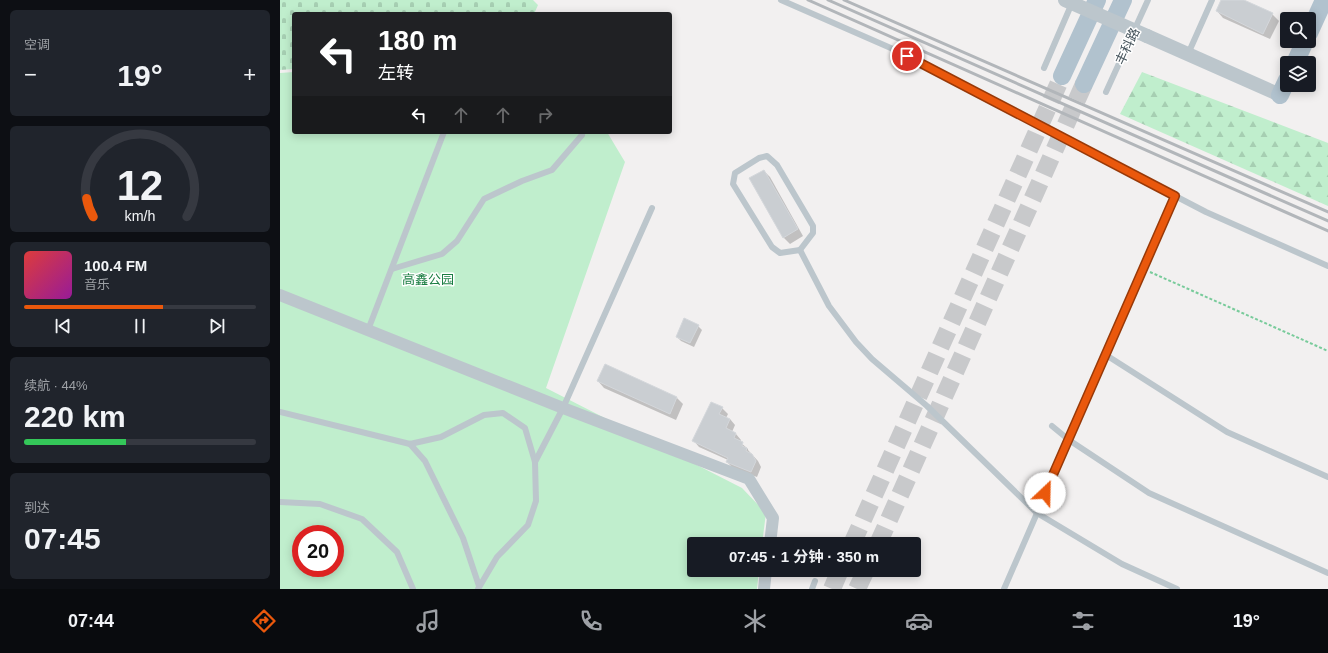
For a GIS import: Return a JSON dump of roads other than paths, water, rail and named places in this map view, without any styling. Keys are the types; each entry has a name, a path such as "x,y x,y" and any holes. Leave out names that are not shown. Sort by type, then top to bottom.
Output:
{"main road":[{"path":"1062,76 1097,0"},
{"name":"丰科路","path":"1084,84 1123,0"},
{"path":"1316,18 1324,0"}],"street":[{"path":"1065,0 1188,54 1280,87"},
{"path":"280,295 563,408 749,479 773,518 771,537"},
{"path":"764,589 765,577"}],"lane":[{"path":"781,0 893,49 1206,212 1328,266"},
{"path":"1044,68 1074,0"},
{"name":"丰科路","path":"1106,92 1148,0"},
{"path":"1188,54 1212,0"},
{"path":"368,330 443,134"},
{"path":"392,269 442,254 457,241 484,199 522,181 552,170 582,135"},
{"path":"767,156 777,165 813,226 813,233 800,250 780,253 772,247 733,184 735,173 759,158 767,156"},
{"path":"1004,589 1175,196"},
{"path":"535,462 563,408 652,208"},
{"path":"800,250 829,306 856,342 872,359 927,406 1037,513 1122,564 1177,589"},
{"path":"1106,355 1227,432 1328,477"},
{"path":"280,412 410,444 441,437 484,415 503,413 525,428 535,462 536,500 528,525 497,557 479,588"},
{"path":"1052,426 1068,440 1149,494 1328,572"},
{"path":"410,444 425,461 459,531 479,588"},
{"path":"280,502 320,504 362,519 397,552 413,589"},
{"path":"812,589 815,582"}],"tunnel":[{"path":"855,537 1062,76"},
{"path":"881,537 1084,84"},
{"path":"832,589 837,577"},
{"path":"857,589 863,577"}],"railway":[{"path":"808,0 1328,231"},
{"path":"828,0 1328,221"},
{"path":"844,0 1328,212"}],"park label":[{"name":"高鑫公园","path":"428,279"}]}
